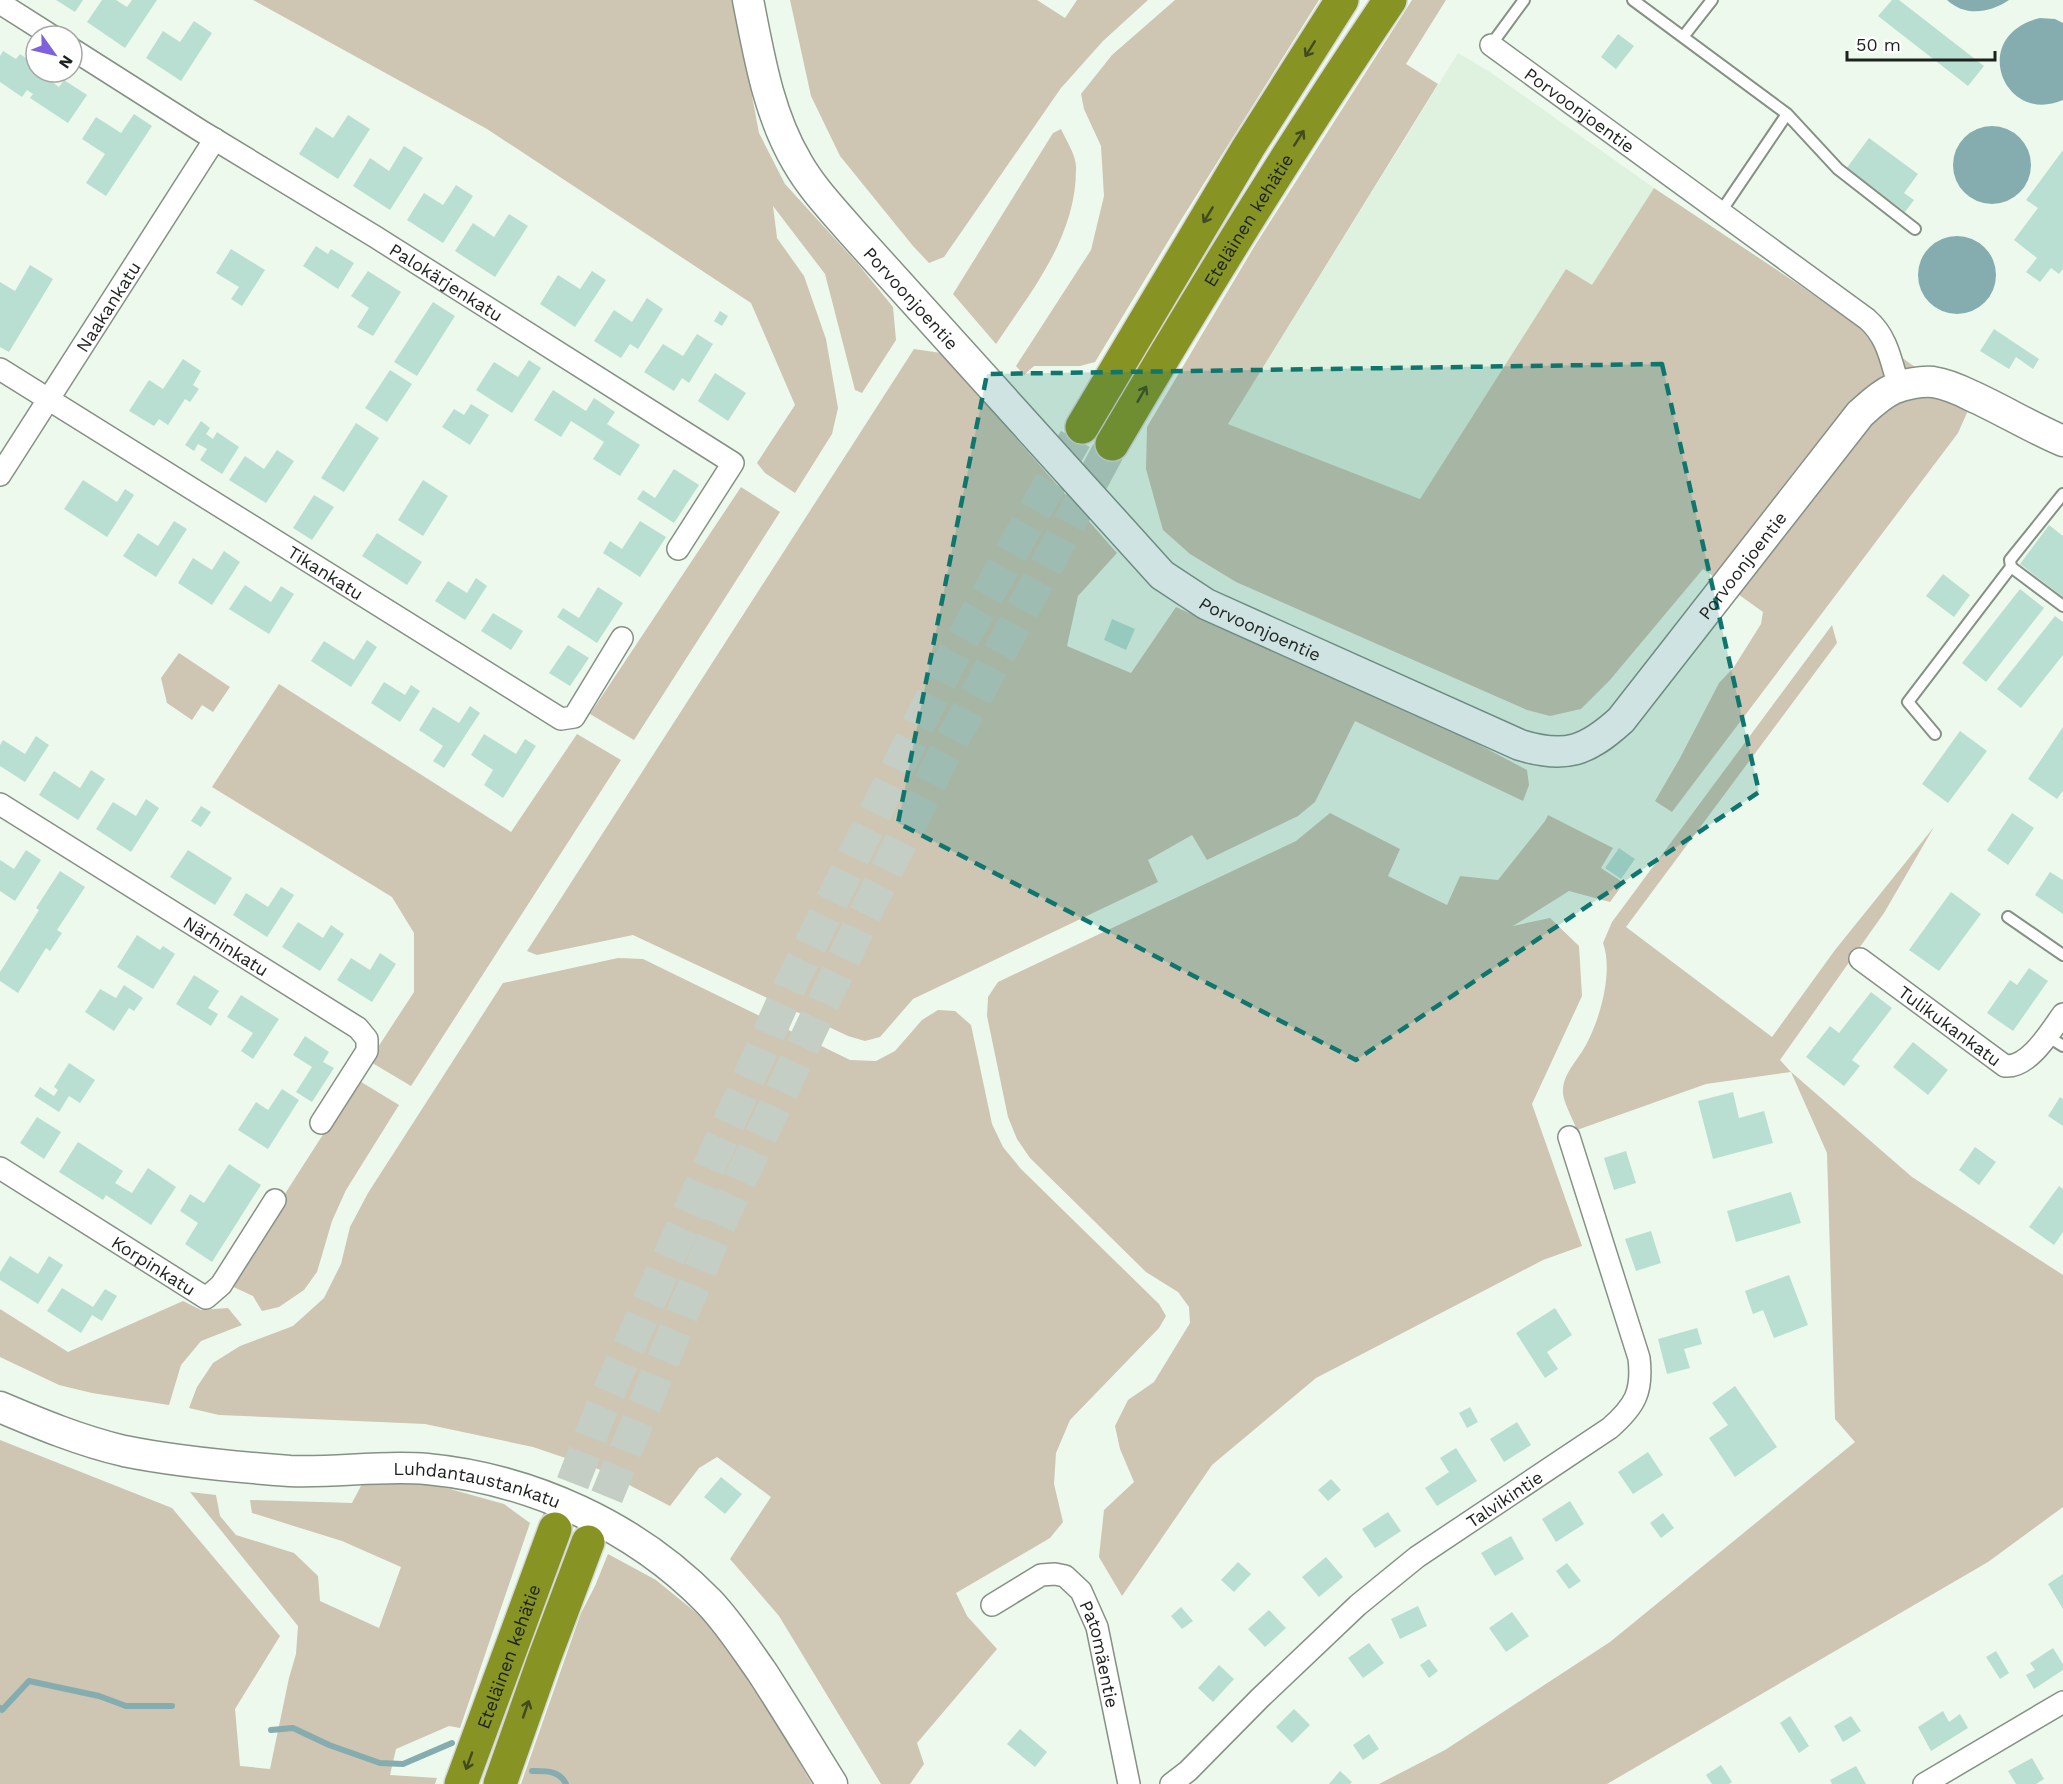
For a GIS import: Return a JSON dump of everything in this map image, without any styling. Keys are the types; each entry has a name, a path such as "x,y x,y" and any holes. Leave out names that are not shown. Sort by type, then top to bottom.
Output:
{"highway":[{"name":"Eteläinen kehätie","path":"1082,426 1248,147 1342,0"},
{"name":"Eteläinen kehätie","path":"1112,444 1269,184 1390,0"},
{"name":"Eteläinen kehätie","path":"461,1784 555,1529"},
{"name":"Eteläinen kehätie","path":"500,1784 588,1542"}],"street":[{"name":"Porvoonjoentie","path":"748,0 772,105 797,163 815,189 1161,575 1206,604 1520,745 1552,753 1574,751 1591,744 1621,720 1860,414 1876,398 1899,387 1918,382 1933,382 1950,386 1999,408 2022,422 2061,436"},
{"path":"0,3 33,24"},
{"name":"Porvoonjoentie","path":"1491,45 1874,324 1885,341 1899,387"},
{"name":"Palokärjenkatu","path":"84,57 374,236 733,463 678,549"},
{"name":"Naakankatu","path":"0,475 47,398 215,139"},
{"name":"Tikankatu","path":"0,369 561,719 574,717 622,638"},
{"name":"Närhinkatu","path":"0,804 358,1029 367,1039 367,1051 321,1123"},
{"name":"Tulikukankatu","path":"1860,959 2005,1066 2013,1067 2055,1041 2063,1014"},
{"name":"Talvikintie","path":"1171,1784 1188,1772 1260,1698 1358,1605 1417,1557 1610,1428 1632,1407 1641,1377 1639,1358 1569,1137"},
{"name":"Korpinkatu","path":"0,1168 206,1298 221,1285 275,1200"},
{"name":"Luhdantaustankatu","path":"0,1407 54,1430 123,1450 175,1460 292,1471 424,1469 481,1476 532,1491 583,1512 631,1539 674,1570 709,1602 745,1648 832,1784"},
{"name":"Patomäentie","path":"992,1605 1041,1575 1065,1576 1081,1591 1097,1627 1129,1784"},
{"path":"1924,1784 2063,1702"}],"lane":[{"path":"1491,45 1524,0"},
{"path":"1633,0 1787,114 1838,169 1915,229"},
{"path":"1683,37 1712,0"},
{"path":"1720,213 1787,114"},
{"path":"2063,494 2010,560 2011,567 2063,606"},
{"path":"1935,734 1908,702 2011,567"},
{"path":"2008,917 2063,955"}],"highlighted area":[{"path":"1662,364 1759,792 1356,1060 898,823 987,374"}],"shaded area":[{"path":"253,0 734,0 759,133 785,184 858,264 893,307 896,340 862,393 855,390 825,274 773,206 777,238 804,276 826,339 838,408 832,434 795,493 765,473 757,463 795,405 751,303 487,129"},
{"path":"790,0 1037,0 1065,18 1077,0 1148,0 1103,41 1061,88 944,257 929,263 840,156 811,96"},
{"path":"1175,0 1319,0 1095,362 1080,366 1034,366 1024,375 1016,366 1091,250 1104,196 1101,146 1084,109 1081,94 1112,55"},
{"path":"1412,0 1446,0 1406,64 1438,84 1228,424 1420,499 1566,269 1592,285 1654,188 1798,284 1970,406 1958,433 1672,812 1655,801 1719,683 1734,667 1761,624 1763,612 1703,569 1610,680 1581,709 1550,716 1527,710 1236,582 1190,554 1163,530 1146,469 1147,427 1254,247"},
{"path":"1458,53 1490,72 1654,188 1592,286 1566,269 1420,499 1228,424"},
{"path":"1061,129 1076,162 1074,192 1069,216 1050,261 996,344 953,294 1053,133"},
{"path":"914,349 941,353 1117,553 1078,596 1067,646 1131,673 1176,607 1476,743 1527,770 1529,785 1523,801 1355,721 1315,802 1298,816 1207,860 1192,835 1148,860 1158,882 913,999 880,1037 865,1041 848,1036 633,935 537,955 527,951"},
{"path":"741,487 780,512 634,740 590,714"},
{"path":"1832,625 1837,643 1626,927 1772,1037 1835,950 1934,827 1884,913 1780,1060 1912,1177 2063,1275 2063,1507 1988,1562 1607,1784 1379,1784 1445,1750 1610,1642 1855,1442 1835,1419 1827,1153 1791,1072 1706,1084 1577,1130 1563,1095 1567,1074 1589,1039 1599,1013 1607,969 1603,943 1612,922"},
{"path":"179,653 230,687 213,712 202,705 192,720 167,703 161,678"},
{"path":"279,684 511,832 577,734 621,760 411,1086 369,1061 414,992 414,933 392,897 212,787"},
{"path":"1330,813 1400,849 1388,876 1447,905 1460,876 1498,880 1548,815 1613,848 1601,868 1624,883 1610,902 1569,891 1513,926 1550,918 1579,946 1582,996 1532,1104 1582,1246 1543,1260 1316,1378 1212,1465 1122,1596 1099,1557 1104,1510 1134,1482 1120,1449 1115,1426 1128,1400 1154,1382 1190,1323 1189,1307 1178,1292 1146,1272 1030,1158 1017,1139 1008,1117 987,1016 988,997 998,982 1296,841"},
{"path":"618,958 643,959 850,1060 876,1061 895,1051 922,1020 938,1010 955,1011 971,1025 992,1124 1003,1147 1021,1169 1159,1304 1166,1316 1159,1328 1070,1420 1056,1453 1054,1484 1063,1522 1050,1538 956,1593 967,1616 997,1649 917,1743 924,1764 910,1784 881,1784 779,1616 730,1559 771,1497 717,1457 699,1468 670,1506 598,1469 533,1447 425,1424 219,1415 189,1408 197,1387 213,1363 240,1346 293,1326 324,1298 341,1264 350,1227 368,1193 503,983"},
{"path":"358,1080 399,1105 346,1190 332,1221 317,1272 304,1290 279,1307 262,1311 253,1296 227,1284"},
{"path":"183,1301 201,1310 228,1308 242,1325 201,1341 181,1365 169,1405 92,1393 59,1385 0,1357 0,1309 68,1352"},
{"path":"0,1440 172,1508 280,1636 235,1709 240,1766 270,1769 296,1654 298,1626 190,1492 216,1495 220,1516 236,1535 294,1553 318,1576 320,1601 379,1628 401,1567 342,1541 252,1513 250,1500 352,1503 362,1484 432,1484 504,1504 530,1523 460,1728 449,1726 396,1749 390,1775 437,1778 435,1784 0,1784"},
{"path":"608,1554 656,1580 704,1619 753,1683 812,1784 521,1784 581,1613"}],"water":[{"path":"1947,0 2009,0 1994,8 1970,11"},
{"path":"2040,18 2055,19 2063,23 2063,100 2042,105 2024,101 2010,90 2002,75 2000,58 2005,42 2018,27"},
{"path":"1984,126 2000,126 2014,132 2025,143 2031,157 2031,173 2025,187 2014,198 2000,204 1984,204 1970,198 1959,187 1953,173 1953,157 1959,143 1970,132"},
{"path":"1949,236 1965,236 1979,242 1990,253 1996,267 1996,283 1990,297 1979,308 1965,314 1949,314 1935,308 1924,297 1918,283 1918,267 1924,253 1935,242"}],"building":[{"path":"56,0 83,0 75,12"},
{"path":"102,0 116,0 127,7 132,0 157,0 125,48 87,22"},
{"path":"1892,0 1899,0 1984,66 1968,86 1878,16"},
{"path":"194,21 212,33 181,81 146,58 163,31 180,42"},
{"path":"1618,34 1634,46 1616,69 1601,57"},
{"path":"3,51 16,59 20,54 24,57 24,84 55,84 59,87 61,84 70,84 87,95 68,123 30,98 33,94 27,90 22,97 0,82 0,56"},
{"path":"134,114 152,126 106,196 86,183 105,154 82,139 96,117 121,133"},
{"path":"348,115 370,129 338,179 299,154 316,127 333,138"},
{"path":"1869,138 1918,174 1904,193 1914,200 1905,212 1846,169"},
{"path":"404,146 423,158 390,210 353,186 370,158 389,171"},
{"path":"2063,150 2063,269 2059,274 2051,268 2040,282 2026,272 2037,258 2014,240 2038,208 2026,200"},
{"path":"456,185 473,196 443,243 407,220 424,193 443,205"},
{"path":"509,214 528,226 495,277 455,251 473,223 494,237"},
{"path":"316,246 328,254 331,249 354,263 338,289 303,266"},
{"path":"231,249 265,270 242,306 231,299 239,287 216,273"},
{"path":"30,265 53,279 9,352 0,347 0,282 15,291"},
{"path":"368,271 401,292 373,336 357,327 369,308 351,296"},
{"path":"592,271 606,280 575,327 540,304 558,275 580,289"},
{"path":"647,298 663,309 638,349 630,344 621,358 594,341 614,310 632,322"},
{"path":"433,302 455,316 417,376 394,362"},
{"path":"720,311 728,316 722,326 714,321"},
{"path":"1994,329 2039,359 2033,369 2016,357 2009,369 1980,351"},
{"path":"697,334 713,344 689,383 682,378 674,391 644,372 663,344 683,356"},
{"path":"183,359 201,371 193,385 199,389 190,402 185,399 168,425 159,419 154,426 129,411 149,380 163,389"},
{"path":"529,360 541,368 512,413 476,390 494,362 518,377"},
{"path":"390,370 412,384 387,422 365,408"},
{"path":"715,373 746,393 728,421 698,401"},
{"path":"553,390 586,411 594,398 615,412 607,424 640,445 620,476 593,459 604,442 571,421 561,437 534,420"},
{"path":"471,404 489,415 470,445 442,427 454,409 464,415"},
{"path":"201,421 210,428 206,434 213,439 217,432 239,447 222,474 200,460 207,449 198,444 194,451 185,445"},
{"path":"356,423 379,438 344,492 321,478"},
{"path":"277,450 294,461 266,503 229,480 245,456 264,469"},
{"path":"674,469 699,485 674,523 637,499 643,490 655,498"},
{"path":"83,480 117,502 125,489 134,495 107,537 64,509"},
{"path":"423,480 448,496 423,536 398,520"},
{"path":"314,495 334,507 312,540 293,528"},
{"path":"174,521 187,529 156,577 123,556 138,533 158,546"},
{"path":"640,521 666,537 640,577 603,553 610,541 622,549"},
{"path":"2049,525 2063,536 2063,597 2020,564"},
{"path":"377,533 422,562 407,585 362,556"},
{"path":"224,551 240,562 212,605 178,583 193,558 212,570"},
{"path":"1943,574 1970,595 1954,617 1926,596"},
{"path":"476,578 487,586 465,620 435,601 448,581 467,593"},
{"path":"245,585 271,602 281,586 294,594 269,634 229,609"},
{"path":"598,587 623,603 597,643 557,617 563,608 579,618"},
{"path":"2020,589 2044,608 1986,682 1962,663"},
{"path":"493,613 523,631 511,650 481,631"},
{"path":"2055,616 2063,622 2063,655 2021,708 1997,689"},
{"path":"1112,619 1135,629 1126,650 1104,640"},
{"path":"367,640 377,647 351,687 311,661 324,641 354,660"},
{"path":"568,645 589,658 570,686 549,673"},
{"path":"384,682 405,695 411,685 420,691 400,722 371,703"},
{"path":"470,706 480,713 444,768 433,761 443,746 419,730 433,707 459,723"},
{"path":"2063,727 2063,791 2057,799 2028,779"},
{"path":"1960,731 1987,751 1948,803 1922,784"},
{"path":"484,734 516,754 525,739 536,746 503,798 484,785 493,770 471,755"},
{"path":"36,736 49,745 25,782 0,766 0,745 3,740 25,754"},
{"path":"91,770 105,779 78,820 39,795 54,771 80,788"},
{"path":"146,799 159,808 131,852 96,829 113,802 136,816"},
{"path":"201,806 211,812 201,827 191,821"},
{"path":"2012,813 2034,828 2008,865 1987,850"},
{"path":"1619,848 1635,859 1621,879 1605,868"},
{"path":"26,850 41,860 15,901 0,891 0,860 14,869"},
{"path":"188,850 232,878 215,905 170,877"},
{"path":"60,871 85,887 57,930 62,933 50,951 46,948 18,993 0,981 0,972 39,910 36,908"},
{"path":"2050,872 2063,880 2063,914 2035,895"},
{"path":"281,887 294,895 267,937 233,915 246,893 268,907"},
{"path":"1951,892 1981,914 1939,971 1909,950"},
{"path":"298,922 323,938 331,925 344,934 320,971 282,947"},
{"path":"137,935 160,950 163,946 175,954 153,989 117,967"},
{"path":"380,953 396,964 372,1002 337,980 351,958 370,970"},
{"path":"2029,968 2048,981 2013,1031 1987,1013 2010,980 2017,985"},
{"path":"194,975 219,991 208,1008 218,1014 211,1026 176,1004"},
{"path":"124,985 143,998 134,1011 129,1008 114,1031 85,1012 100,989 116,998"},
{"path":"1871,992 1892,1008 1852,1060 1860,1066 1844,1086 1806,1057 1830,1026 1839,1033"},
{"path":"241,995 279,1019 253,1059 241,1051 253,1033 227,1017"},
{"path":"305,1036 329,1052 323,1062 334,1068 312,1102 296,1092 312,1067 293,1055"},
{"path":"1913,1042 1948,1070 1928,1095 1893,1067"},
{"path":"69,1063 95,1080 80,1103 69,1096 59,1112 34,1096 40,1087 54,1096 58,1090 54,1087"},
{"path":"282,1089 299,1100 268,1149 238,1130 256,1102 268,1110"},
{"path":"1733,1092 1739,1118 1764,1111 1773,1143 1713,1159 1698,1101"},
{"path":"2060,1097 2063,1099 2063,1126 2048,1116"},
{"path":"37,1117 61,1132 44,1159 20,1143"},
{"path":"78,1142 123,1171 115,1183 132,1193 148,1168 176,1187 151,1225 106,1195 103,1200 59,1172"},
{"path":"1975,1147 1996,1162 1979,1185 1959,1170"},
{"path":"1626,1151 1636,1183 1614,1190 1604,1158"},
{"path":"229,1164 261,1185 212,1262 185,1244 198,1223 180,1211 190,1194 204,1203"},
{"path":"2059,1186 2063,1189 2063,1232 2054,1245 2029,1227"},
{"path":"1791,1192 1801,1223 1736,1242 1727,1211"},
{"path":"1651,1231 1661,1263 1636,1271 1625,1239"},
{"path":"10,1256 38,1274 49,1256 63,1265 38,1304 0,1280 0,1272"},
{"path":"1789,1275 1808,1325 1774,1338 1763,1310 1753,1314 1745,1291"},
{"path":"62,1288 93,1307 105,1289 117,1296 102,1321 92,1315 81,1333 47,1311"},
{"path":"1555,1308 1572,1335 1547,1352 1558,1369 1545,1378 1516,1333"},
{"path":"1697,1328 1702,1344 1684,1349 1690,1368 1667,1374 1658,1339"},
{"path":"1735,1386 1777,1447 1735,1477 1709,1438 1728,1425 1712,1403"},
{"path":"1470,1407 1478,1422 1467,1428 1459,1413"},
{"path":"1517,1422 1531,1445 1504,1462 1490,1439"},
{"path":"1456,1448 1477,1481 1437,1506 1425,1488 1449,1472 1440,1458"},
{"path":"1648,1452 1663,1475 1633,1494 1618,1472"},
{"path":"721,1477 742,1494 725,1514 704,1497"},
{"path":"1331,1479 1341,1490 1328,1501 1318,1490"},
{"path":"1570,1501 1584,1524 1556,1542 1542,1519"},
{"path":"1388,1512 1401,1531 1375,1548 1362,1529"},
{"path":"1663,1513 1674,1528 1661,1538 1650,1523"},
{"path":"1511,1536 1524,1559 1495,1576 1481,1553"},
{"path":"1326,1557 1343,1577 1319,1597 1302,1577"},
{"path":"1238,1562 1251,1574 1234,1592 1221,1580"},
{"path":"1567,1563 1581,1581 1569,1589 1556,1571"},
{"path":"2063,1574 2063,1609 2048,1584"},
{"path":"1418,1606 1427,1626 1400,1639 1391,1619"},
{"path":"1181,1607 1193,1621 1182,1629 1171,1616"},
{"path":"1269,1610 1286,1628 1265,1647 1248,1629"},
{"path":"1512,1612 1529,1636 1506,1652 1489,1628"},
{"path":"1369,1643 1384,1663 1363,1678 1348,1658"},
{"path":"2053,1648 2063,1664 2063,1670 2034,1689 2026,1675 2035,1670 2030,1663"},
{"path":"1996,1651 2009,1673 2000,1679 1986,1657"},
{"path":"1429,1659 1438,1671 1429,1678 1420,1665"},
{"path":"1219,1665 1234,1679 1213,1702 1198,1688"},
{"path":"1294,1709 1310,1725 1292,1743 1276,1727"},
{"path":"1943,1711 1949,1722 1960,1714 1968,1728 1931,1751 1918,1727"},
{"path":"1790,1716 1809,1746 1799,1753 1780,1723"},
{"path":"1851,1716 1861,1731 1843,1742 1834,1726"},
{"path":"1020,1729 1047,1752 1035,1767 1007,1744"},
{"path":"1369,1734 1379,1749 1363,1760 1353,1745"},
{"path":"2032,1758 2044,1779 2036,1784 2016,1784 2008,1771"},
{"path":"1721,1765 1732,1782 1712,1784 1706,1775"},
{"path":"1856,1766 1866,1784 1832,1784 1830,1780"},
{"path":"1340,1771 1352,1782 1350,1784 1329,1784"}],"waterway":[{"path":"0,1708 2,1710 29,1681 99,1696 126,1706 172,1706"},
{"path":"271,1730 293,1728 329,1745 380,1763 403,1764 452,1743"},
{"path":"532,1771 547,1771 556,1774 566,1784"}],"tunnel":[{"path":"555,1529 602,1407 790,986 949,663 1082,427"},
{"path":"588,1542 719,1225 864,916 941,761 1112,444"}]}
